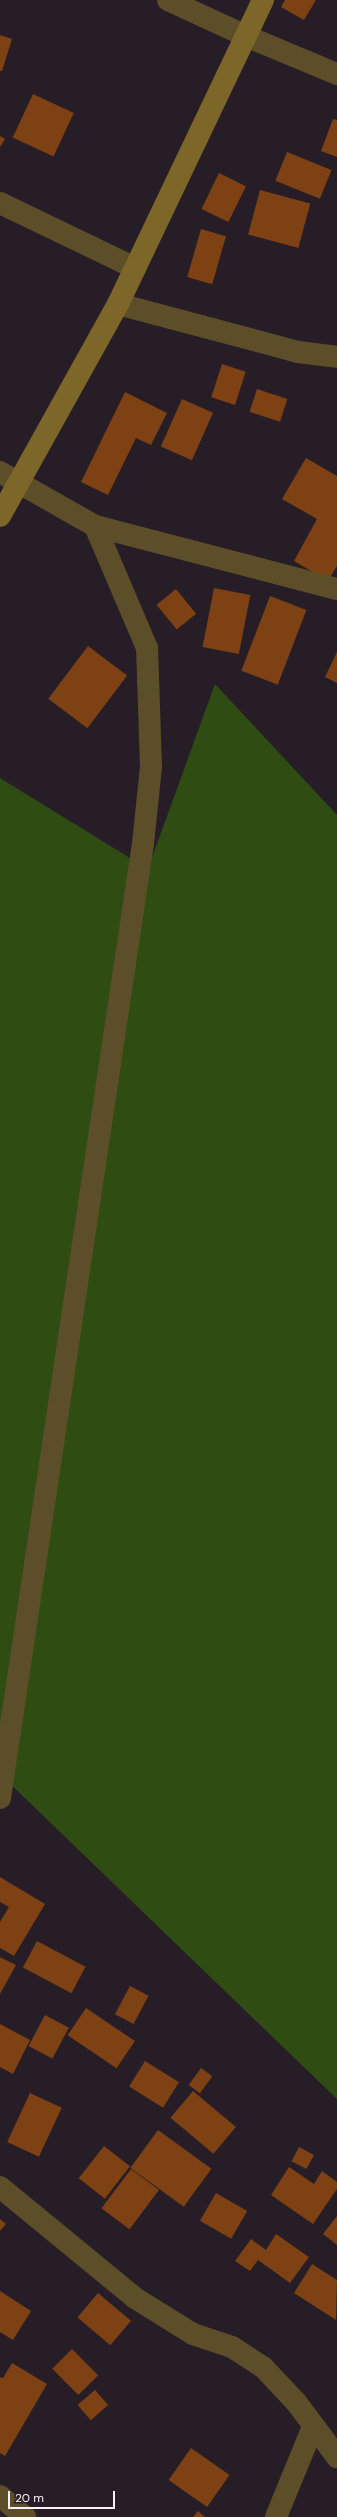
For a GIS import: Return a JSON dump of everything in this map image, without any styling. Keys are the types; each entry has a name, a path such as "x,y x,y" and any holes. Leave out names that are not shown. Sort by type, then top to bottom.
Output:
{"street":[{"path":"168,0 246,36 337,74"},
{"path":"0,516 9,476 118,304 263,0"},
{"path":"0,203 136,268"},
{"path":"118,304 298,352 337,357"},
{"path":"9,476 95,526 337,589"},
{"path":"0,1798 143,844 151,767 147,648 95,526"},
{"path":"0,2187 135,2298 193,2334 232,2347 263,2367 296,2402 313,2428 337,2458"},
{"path":"276,2517 313,2428"},
{"path":"0,2496 25,2517"}],"green space":[{"path":"215,684 337,815 337,2099 0,1774 0,778 130,858 150,863"}],"building":[{"path":"285,0 316,0 304,20 281,7"},
{"path":"0,35 12,39 2,71 0,71"},
{"path":"33,94 74,113 53,157 13,138"},
{"path":"333,119 337,120 337,157 321,151"},
{"path":"0,136 5,139 0,147"},
{"path":"287,152 332,170 320,199 275,181"},
{"path":"219,173 246,186 228,222 201,209"},
{"path":"260,190 310,203 298,248 248,234"},
{"path":"201,229 226,236 212,284 187,277"},
{"path":"222,364 246,372 235,405 211,397"},
{"path":"257,389 287,399 280,422 250,412"},
{"path":"125,392 167,413 151,445 136,438 108,495 81,482"},
{"path":"182,399 213,413 192,460 161,447"},
{"path":"306,458 337,476 337,566 328,581 294,561 317,519 282,499"},
{"path":"214,588 250,595 239,654 203,647"},
{"path":"176,589 196,614 177,630 157,605"},
{"path":"270,596 306,610 278,685 241,671"},
{"path":"88,646 127,675 87,728 48,699"},
{"path":"337,652 337,683 325,677"},
{"path":"0,1877 45,1904 14,1956 0,1948 0,1922 9,1907 0,1902"},
{"path":"37,1941 86,1967 71,1993 23,1967"},
{"path":"0,1957 16,1965 0,1994"},
{"path":"130,1986 149,1996 134,2024 115,2014"},
{"path":"86,2008 135,2041 116,2068 68,2035"},
{"path":"45,2015 69,2028 52,2059 29,2046"},
{"path":"0,2024 30,2040 13,2074 0,2067"},
{"path":"145,2061 179,2082 163,2108 129,2086"},
{"path":"201,2068 212,2076 200,2093 189,2085"},
{"path":"193,2091 236,2127 213,2154 171,2118"},
{"path":"30,2093 62,2108 39,2157 7,2142"},
{"path":"158,2130 211,2169 184,2207 130,2168"},
{"path":"104,2146 130,2166 105,2199 79,2178"},
{"path":"299,2147 314,2155 306,2169 291,2161"},
{"path":"289,2167 314,2184 322,2171 337,2182 337,2189 313,2224 271,2195"},
{"path":"131,2169 159,2190 129,2229 102,2208"},
{"path":"216,2193 247,2211 231,2239 200,2221"},
{"path":"337,2216 337,2245 323,2234"},
{"path":"0,2219 6,2224 0,2231"},
{"path":"276,2234 309,2257 290,2283 258,2260 250,2271 235,2261 251,2239 266,2250"},
{"path":"312,2264 337,2280 336,2320 294,2293"},
{"path":"0,2291 31,2311 13,2340 0,2332"},
{"path":"98,2293 131,2321 110,2345 77,2318"},
{"path":"72,2349 98,2375 78,2395 52,2369"},
{"path":"12,2363 47,2384 5,2456 0,2453 0,2377 3,2378"},
{"path":"95,2390 108,2405 91,2420 78,2405"},
{"path":"191,2448 230,2475 207,2507 169,2480"},
{"path":"198,2511 205,2517 193,2517"}]}
